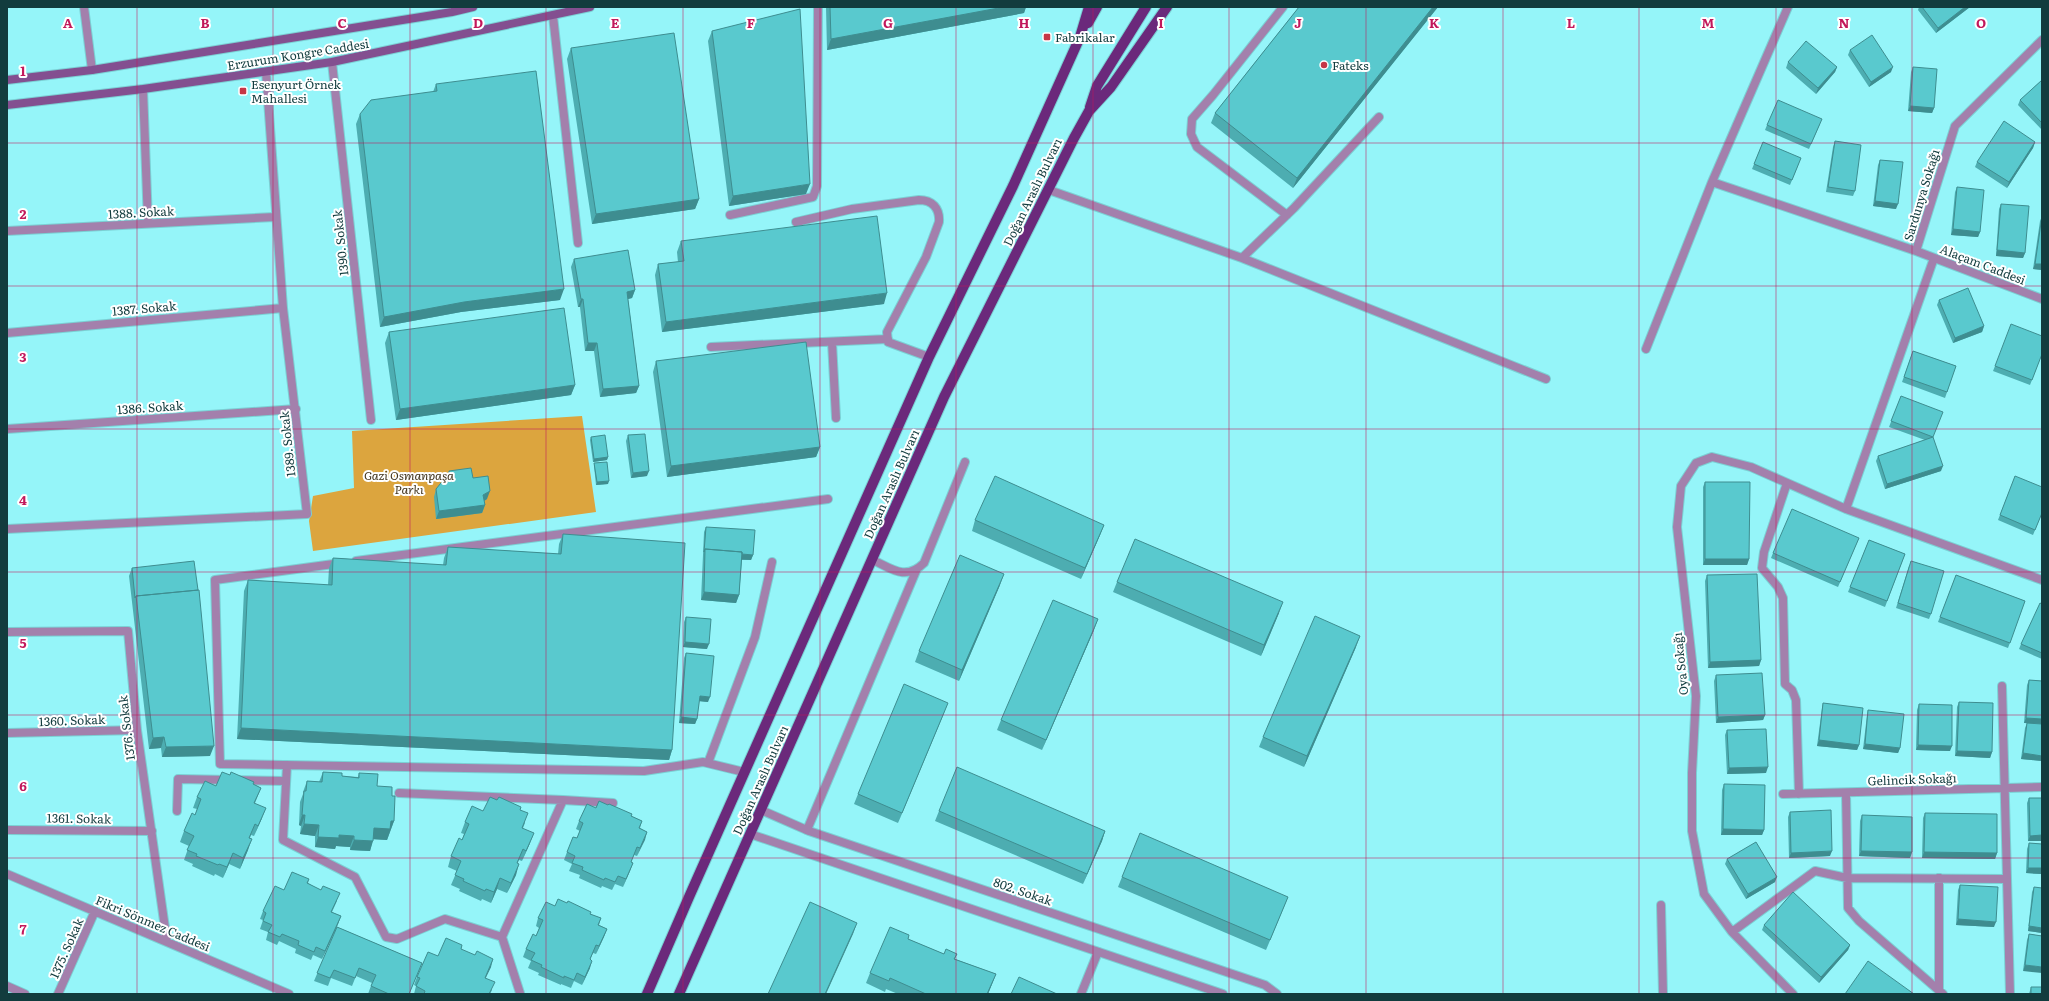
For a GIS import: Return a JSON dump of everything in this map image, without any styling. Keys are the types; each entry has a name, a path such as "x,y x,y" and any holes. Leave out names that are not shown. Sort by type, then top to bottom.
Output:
{"main road":[{"name":"Erzurum Kongre Caddesi","path":"7,80 92,70 452,12 473,7"},
{"name":"Erzurum Kongre Caddesi","path":"7,105 143,89 332,62 590,7"},
{"name":"Doğan Araslı Bulvarı","path":"647,994 929,357 1013,186 1080,37 1089,7"},
{"path":"1080,37 1097,7"},
{"path":"1089,111 1098,86 1146,7"},
{"name":"Doğan Araslı Bulvarı","path":"679,994 873,560 944,397 1089,111 1111,87 1167,7"}],"street":[{"path":"84,7 92,70"},
{"path":"730,215 813,197 817,186 818,7"},
{"path":"1283,7 1192,119 1190,126 1191,134 1197,147 1287,215"},
{"path":"1646,349 1712,182 1788,7"},
{"path":"553,16 578,243"},
{"name":"Sardunya Sokağı","path":"1712,182 1916,251 1955,126 2042,40"},
{"name":"1390. Sokak","path":"332,62 371,420"},
{"name":"1389. Sokak","path":"7,529 307,514 296,409 283,308 275,217 266,72"},
{"path":"143,89 148,223"},
{"path":"1242,258 1287,215 1379,117"},
{"path":"1049,190 1242,258 1546,379"},
{"path":"796,222 852,209 919,200 925,200 935,206 939,216 939,222 926,257 887,332 888,342 929,357"},
{"name":"1388. Sokak","path":"7,231 275,217"},
{"name":"Alaçam Caddesi","path":"1916,251 2042,300"},
{"path":"1846,509 1934,258"},
{"name":"1387. Sokak","path":"7,333 283,308"},
{"path":"711,347 888,339"},
{"path":"832,342 836,418"},
{"name":"1386. Sokak","path":"7,429 296,409"},
{"name":"Oya Sokağı","path":"1793,994 1732,932 1704,894 1692,831 1692,773 1696,696 1677,527 1681,486 1696,463 1712,457 1751,467 1846,509 2042,580"},
{"path":"873,560 897,571 909,574 916,571 924,563 965,462"},
{"path":"1787,483 1764,552 1762,568 1778,587 1783,598 1785,684 1792,690 1796,700 1799,794"},
{"path":"744,772 704,762 644,771 220,764 215,580 828,499"},
{"path":"708,763 756,637 772,562"},
{"path":"807,830 916,571"},
{"name":"1376. Sokak","path":"7,632 128,631 137,730 167,942"},
{"path":"2002,686 2010,994"},
{"name":"1360. Sokak","path":"7,733 137,730"},
{"path":"287,765 283,840 355,877 386,937 397,939 445,919 502,937"},
{"path":"177,811 178,779 286,781"},
{"name":"Gelincik Sokağı","path":"1783,794 2042,787"},
{"path":"399,793 612,803"},
{"path":"1846,793 1848,908 1858,921 1941,992"},
{"path":"520,993 502,937 563,800"},
{"name":"802. Sokak","path":"761,810 807,830 1265,985 1277,994"},
{"name":"1361. Sokak","path":"7,830 152,831"},
{"path":"750,834 1223,994"},
{"path":"1732,932 1816,871 1848,878 2007,879"},
{"name":"Fikri Sönmez Caddesi","path":"7,874 289,994"},
{"path":"1939,878 1941,992"},
{"path":"1661,905 1663,994"},
{"name":"1375. Sokak","path":"58,994 95,911"},
{"path":"1081,994 1098,952"},
{"path":"7,986 25,994"}],"green space":[{"name":"Gazi Osmanpaşa Parkı","path":"582,416 596,512 313,551 309,521 313,496 354,488 352,431"}],"building":[{"path":"830,7 1004,7 831,39"},
{"name":"Fateks","path":"1299,7 1433,7 1297,178 1215,113"},
{"path":"1922,7 1965,7 1938,28"},
{"path":"800,9 810,184 733,196 712,31"},
{"path":"674,33 699,199 596,214 571,48"},
{"path":"1872,35 1893,67 1871,82 1850,50"},
{"path":"1806,41 1837,67 1818,88 1788,62"},
{"path":"1913,67 1937,69 1934,108 1910,106"},
{"path":"536,71 564,289 464,302 384,317 360,114 371,100 437,91 436,84"},
{"path":"2042,80 2042,123 2020,100"},
{"path":"1778,100 1822,119 1811,144 1767,125"},
{"path":"2004,121 2035,142 2009,182 1977,162"},
{"path":"1835,141 1861,145 1855,191 1828,187"},
{"path":"1763,142 1801,158 1792,180 1754,164"},
{"path":"1880,160 1903,162 1898,204 1875,201"},
{"path":"1957,187 1984,190 1980,232 1953,229"},
{"path":"2001,204 2029,206 2025,253 1997,250"},
{"path":"877,216 887,293 666,322 658,264 684,261 681,241"},
{"path":"2042,216 2042,264 2035,264"},
{"path":"628,250 635,290 627,292 639,386 603,389 597,343 588,343 583,299 581,299 574,259"},
{"path":"1968,288 1984,326 1955,338 1939,300"},
{"path":"564,308 575,385 400,409 389,332"},
{"path":"2011,324 2042,336 2042,354 2032,380 1995,366"},
{"path":"806,342 820,447 671,466 656,361"},
{"path":"1913,351 1956,366 1947,392 1904,377"},
{"path":"1901,396 1943,412 1933,437 1891,421"},
{"path":"645,434 649,471 633,473 628,435"},
{"path":"605,435 608,457 594,459 591,437"},
{"path":"1933,437 1943,466 1887,484 1878,456"},
{"path":"607,462 609,481 597,482 594,463"},
{"path":"471,468 473,478 488,476 490,491 483,495 485,505 439,511 436,489 445,478 450,477 449,471"},
{"path":"995,476 1104,525 1085,568 975,520"},
{"path":"2015,476 2042,487 2042,513 2035,530 2000,515"},
{"path":"1705,482 1750,482 1749,559 1705,559"},
{"path":"1792,509 1859,538 1840,582 1773,553"},
{"path":"706,527 755,530 753,555 742,554 742,552 705,549 704,552"},
{"path":"563,534 685,543 672,750 241,728 248,580 332,585 333,558 446,565 448,547 561,554"},
{"path":"1135,539 1283,602 1264,645 1117,582"},
{"path":"1869,540 1905,554 1887,601 1850,587"},
{"path":"705,549 742,552 739,595 704,592"},
{"path":"960,555 1004,574 962,670 919,651"},
{"path":"194,561 198,590 136,596 135,598 132,568"},
{"path":"1911,561 1944,571 1931,614 1898,603"},
{"path":"1757,574 1761,660 1710,662 1707,575"},
{"path":"1956,575 2025,601 2010,643 1940,617"},
{"path":"199,590 214,746 166,747 164,737 153,738 136,596"},
{"path":"1053,600 1098,619 1046,740 1001,720"},
{"path":"2040,603 2042,604 2042,653 2021,644"},
{"path":"1315,616 1360,636 1307,756 1263,737"},
{"path":"686,617 711,619 709,644 685,642"},
{"path":"686,653 714,656 710,697 700,696 697,719 681,717"},
{"path":"1762,673 1765,715 1718,717 1716,675"},
{"path":"2029,680 2042,681 2042,719 2026,718"},
{"path":"904,684 948,703 902,813 858,794"},
{"path":"1959,702 1993,703 1992,752 1957,751"},
{"path":"1823,703 1863,708 1859,745 1819,740"},
{"path":"1919,704 1952,705 1952,746 1918,745"},
{"path":"1868,710 1904,714 1900,748 1865,744"},
{"path":"2027,723 2042,724 2042,756 2023,753"},
{"path":"1766,729 1768,767 1729,768 1727,730"},
{"path":"957,767 1105,831 1087,874 939,811"},
{"path":"222,772 230,775 231,772 254,782 253,784 261,788 254,803 266,808 258,826 255,824 249,838 252,839 243,858 233,853 227,867 196,856 197,854 187,850 194,836 184,831 192,813 195,815 201,799 197,797 205,781 216,786"},
{"path":"323,772 342,773 342,776 359,778 359,773 378,774 377,786 392,787 392,796 395,796 394,821 391,821 390,829 374,828 373,841 354,840 354,836 339,835 339,838 318,837 319,825 304,824 305,815 302,815 304,791 306,791 307,781 322,782"},
{"path":"1724,784 1765,785 1764,830 1723,829"},
{"path":"490,797 497,800 499,797 521,807 520,810 528,813 522,828 534,833 526,851 523,849 517,863 519,864 511,883 500,878 494,892 486,889 485,891 463,881 464,879 455,875 461,861 451,856 459,838 462,840 469,824 465,822 472,806 483,811"},
{"path":"2029,798 2042,798 2042,835 2030,836"},
{"path":"599,801 632,814 631,816 642,821 639,828 647,832 640,848 637,847 631,862 633,863 626,879 618,876 615,882 605,878 604,880 582,870 583,867 572,863 575,856 567,852 573,837 577,838 583,823 579,821 587,804 596,808"},
{"path":"1831,810 1832,851 1791,853 1790,812"},
{"path":"1925,813 1997,814 1997,853 1924,852"},
{"path":"1862,815 1912,817 1912,852 1861,851"},
{"path":"1140,833 1288,897 1270,940 1122,877"},
{"path":"1756,842 1777,877 1748,894 1727,859"},
{"path":"2029,843 2042,844 2042,868 2028,868"},
{"path":"292,872 309,879 307,883 321,890 323,886 340,893 331,912 341,916 325,951 316,947 314,952 298,945 299,941 282,934 280,937 268,932 272,925 263,921 266,913 263,911 275,886 284,890"},
{"path":"1960,885 1998,887 1996,922 1958,919"},
{"path":"2034,887 2042,888 2042,928 2029,926"},
{"path":"1793,892 1850,945 1821,977 1764,925"},
{"path":"558,899 567,903 568,901 591,912 590,914 601,918 598,925 607,929 599,946 596,945 590,959 592,961 585,977 577,973 574,980 564,976 564,978 541,967 542,965 531,960 535,953 526,949 533,934 536,936 543,920 538,918 546,902 555,906"},
{"path":"810,902 857,923 825,994 768,994"},
{"path":"337,927 422,963 409,994 389,994 371,986 376,975 359,968 355,978 334,970 330,978 317,973"},
{"path":"890,927 909,935 908,939 944,954 946,949 957,954 954,959 996,974 987,994 926,994 890,978 889,981 870,973"},
{"path":"2029,934 2042,936 2042,967 2025,965"},
{"path":"446,938 462,945 461,949 475,955 477,951 493,959 485,978 495,982 489,994 424,994 425,991 416,986 420,978 417,977 428,952 438,956"},
{"path":"1868,961 1914,994 1845,994"},
{"path":"1019,977 1057,994 1011,994"},
{"path":"2031,987 2042,987 2042,994 2031,994"}],"place":[{"name":"Fabrikalar","path":"1047,37"},
{"name":"Fateks","path":"1324,65"},
{"name":"Esenyurt Örnek Mahallesi","path":"243,91"}]}
